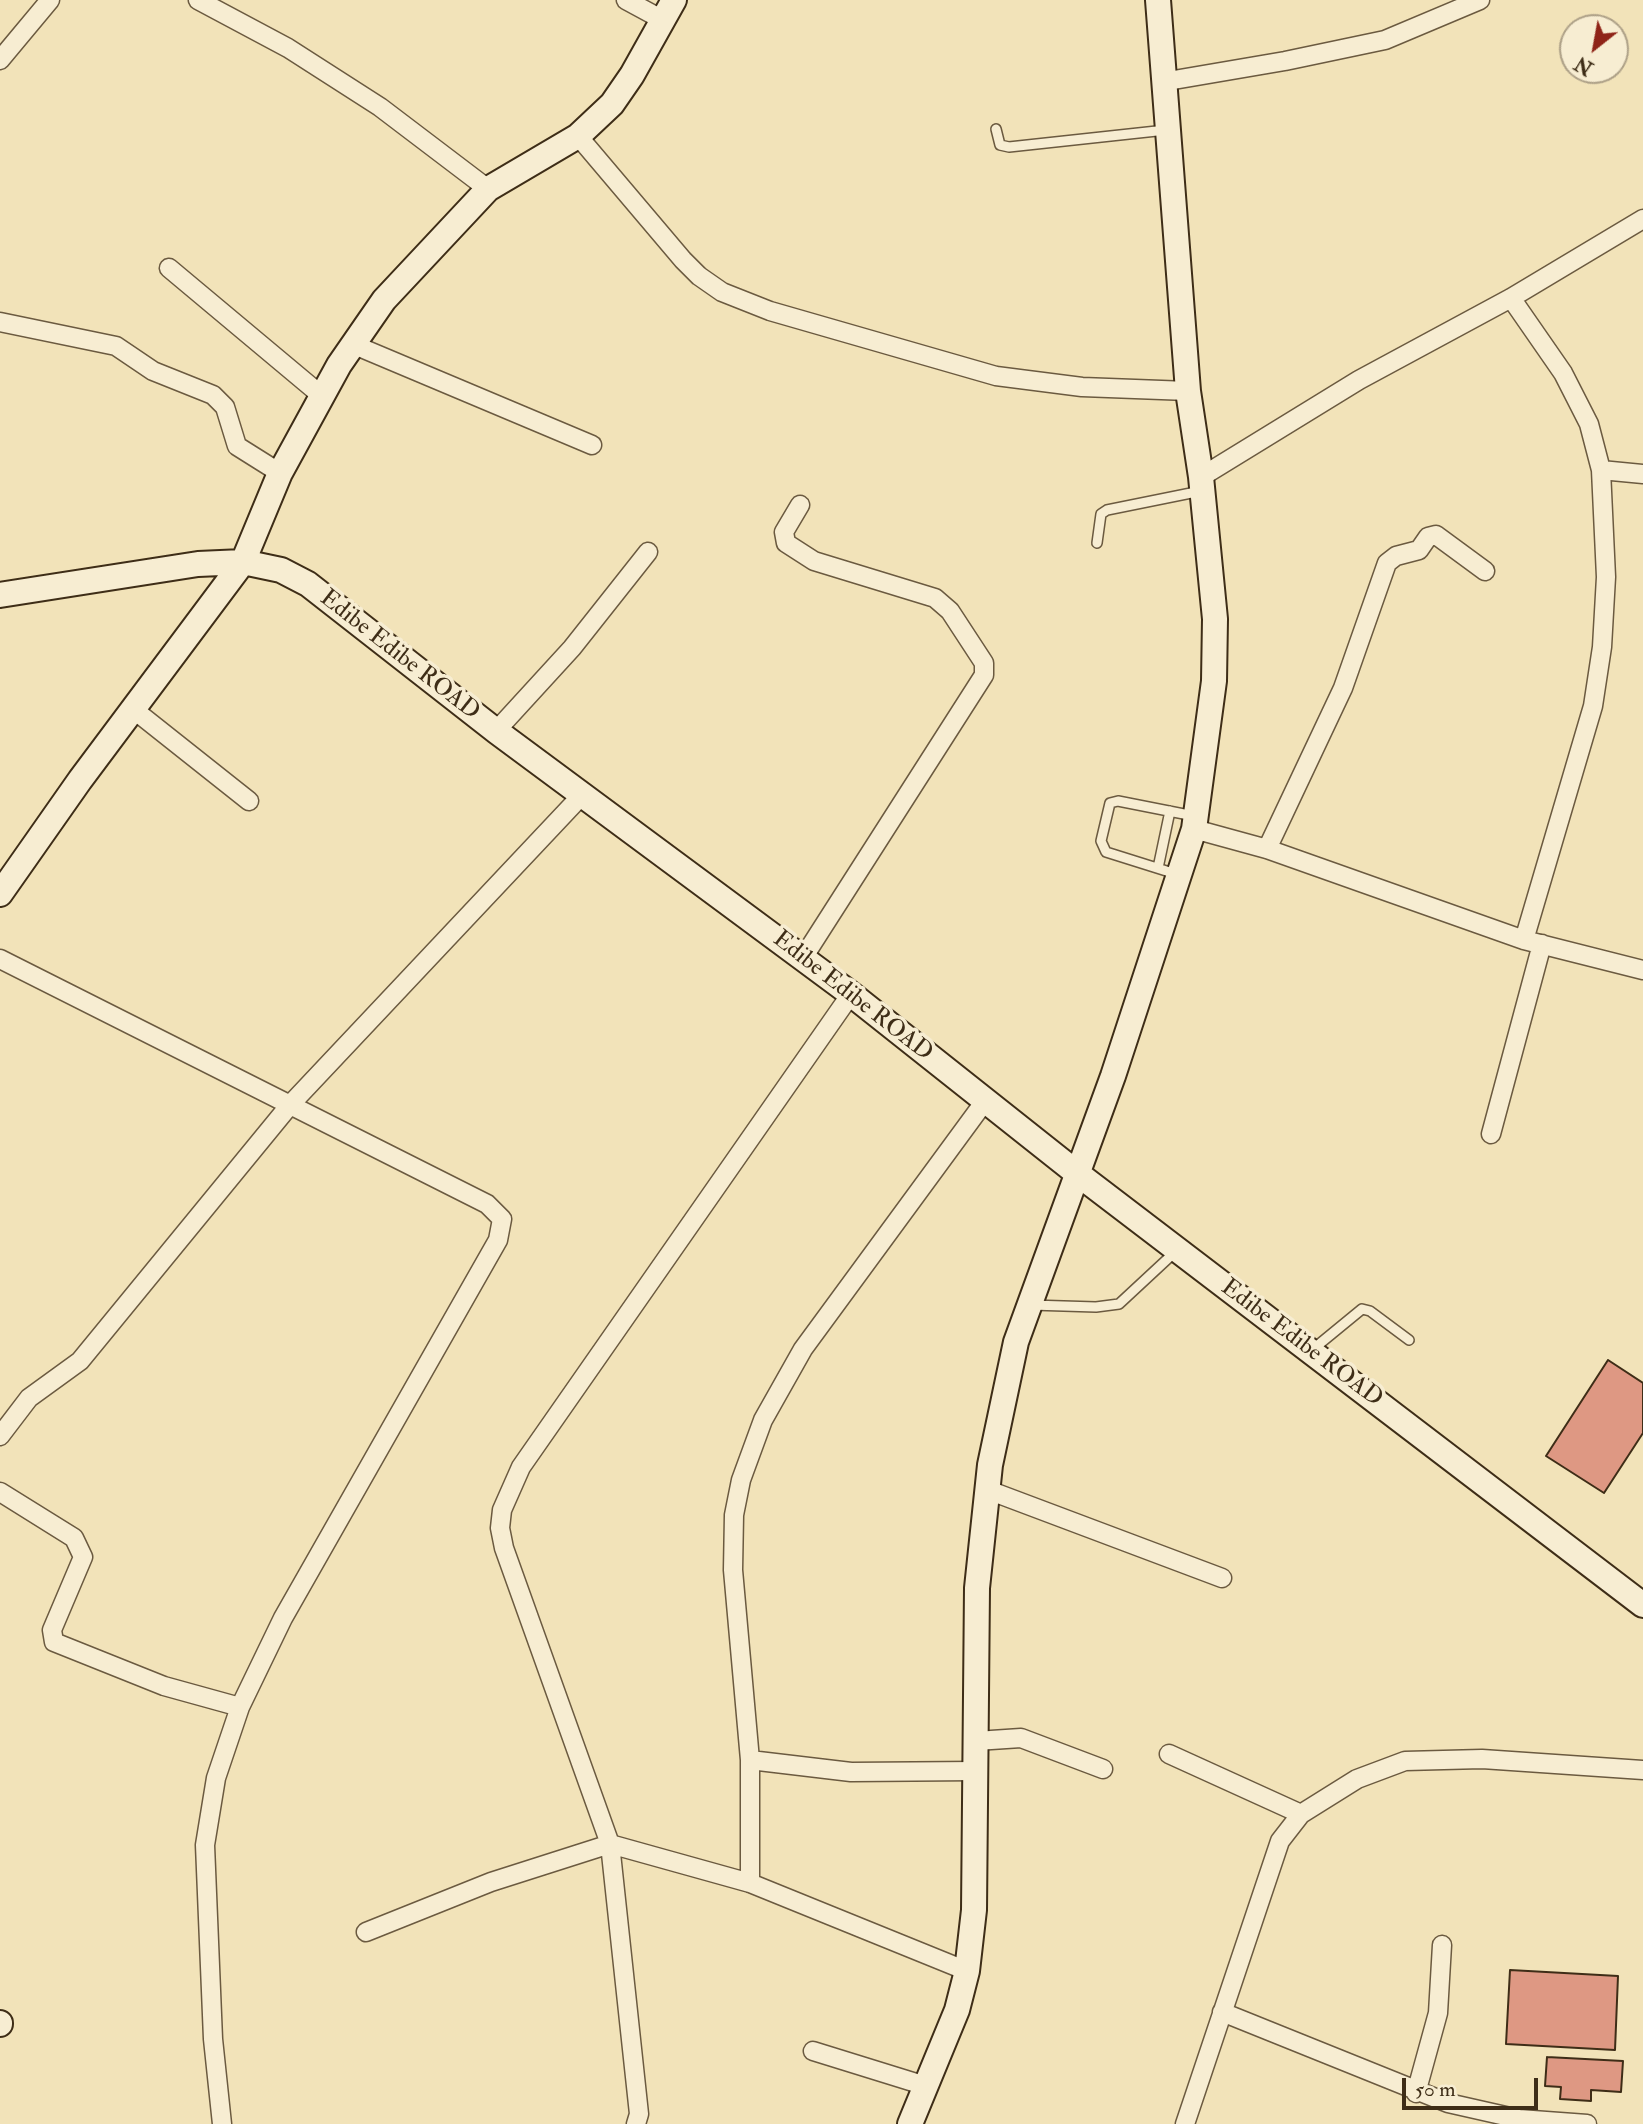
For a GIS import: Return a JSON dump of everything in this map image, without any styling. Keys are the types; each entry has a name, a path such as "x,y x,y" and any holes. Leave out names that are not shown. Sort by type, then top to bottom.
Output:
{"street":[{"path":"0,60 50,0"},
{"path":"198,0 288,48 380,107 488,189"},
{"path":"0,894 243,562 280,473 352,344 384,300 488,189 578,136 612,104 669,10 626,0"},
{"path":"910,2124 957,2010 967,1971 974,1910 977,1588 981,1524 990,1465 1016,1342 1078,1174 1168,871 1195,823 1214,681 1215,619 1202,484 1188,391 1162,82 1158,0"},
{"path":"1162,82 1285,61 1385,40 1480,0"},
{"path":"578,136 683,260 699,276 722,292 770,311 996,376 1082,387 1188,391"},
{"path":"1202,484 1359,380 1511,298 1643,219"},
{"path":"169,268 322,396"},
{"path":"1491,1134 1533,942 1593,706 1602,647 1606,577 1601,470 1589,424 1563,373 1511,298"},
{"path":"0,322 116,346 153,371 213,395 225,407 237,446 280,473"},
{"path":"352,344 592,445"},
{"path":"1601,470 1643,474"},
{"path":"800,505 784,532 786,543 814,561 935,598 950,611 984,663 984,675 803,958"},
{"path":"1267,849 1343,688 1387,563 1419,550 1428,537 1436,535 1485,571"},
{"path":"496,731 572,648 648,552"},
{"name":"Edibe Edibe ROAD","path":"0,595 198,564 243,562 281,570 308,584 496,731 851,994 1078,1174 1643,1605"},
{"path":"133,709 249,801"},
{"path":"0,1436 29,1398 80,1361 289,1106 582,795"},
{"path":"1195,823 1533,942 1643,970"},
{"path":"0,959 487,1204 502,1219 498,1240 283,1618 240,1707 216,1778 205,1845 212,2039 222,2124"},
{"path":"636,2124 639,2114 610,1844 505,1548 500,1528 502,1510 521,1467 851,994"},
{"path":"750,1883 750,1760 733,1570 734,1515 741,1480 763,1420 803,1349 985,1101"},
{"path":"988,1490 1222,1578"},
{"path":"0,1492 74,1538 83,1557 52,1630 54,1642 164,1686 240,1707"},
{"path":"976,1741 1021,1738 1103,1769"},
{"path":"1169,1755 1301,1814"},
{"path":"1185,2124 1279,1841 1301,1814 1357,1779 1405,1761 1482,1759 1643,1770"},
{"path":"750,1760 851,1772 976,1771"},
{"path":"366,1932 491,1882 610,1844 750,1883 967,1971"},
{"path":"1416,2093 1438,2013 1442,1945"},
{"path":"1222,2012 1416,2093 1480,2112 1519,2119 1587,2124"},
{"path":"813,2051 926,2086"}],"lane":[{"path":"996,129 1000,145 1009,148 1166,130"},
{"path":"1097,543 1101,514 1107,510 1202,484"},
{"path":"1170,811 1168,871 1106,852 1101,841 1110,803 1118,800 1170,811 1195,823"},
{"path":"1029,1305 1096,1307 1119,1304 1178,1250"},
{"path":"1311,1351 1362,1310 1370,1311 1409,1340"}],"building":[{"path":"1608,1360 1643,1383 1643,1433 1604,1493 1546,1456"},
{"path":"1510,1970 1618,1976 1615,2050 1506,2044"},
{"path":"1547,2057 1623,2061 1621,2092 1591,2090 1591,2101 1560,2099 1561,2087 1545,2086"}]}
